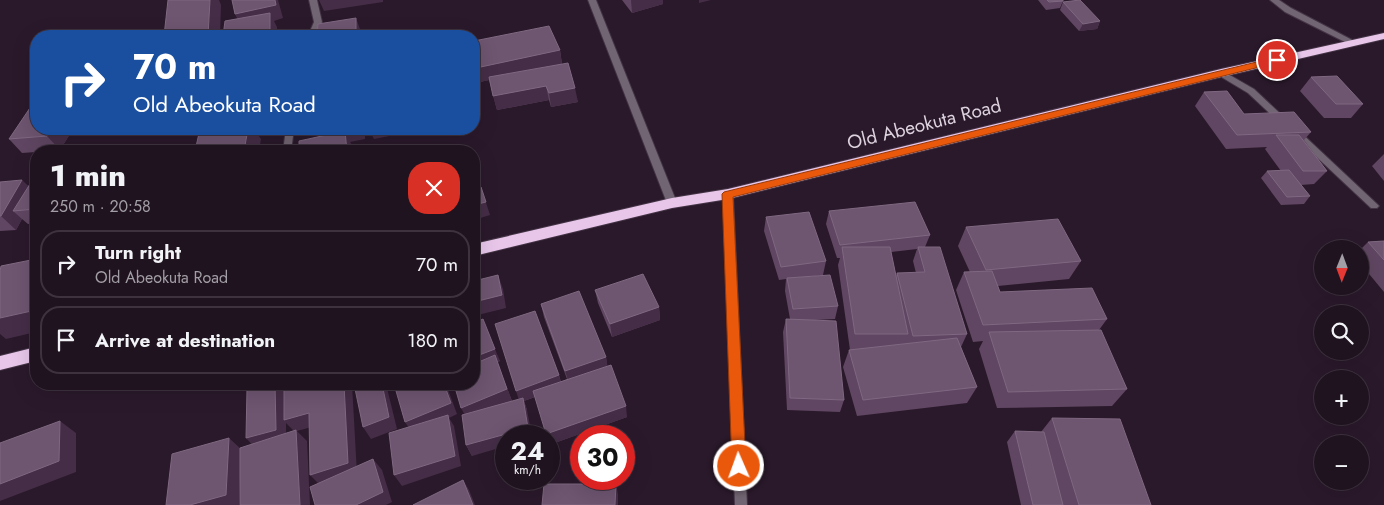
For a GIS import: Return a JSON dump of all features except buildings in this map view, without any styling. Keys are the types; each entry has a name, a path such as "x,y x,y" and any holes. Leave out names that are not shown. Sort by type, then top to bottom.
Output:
{"highway":[{"name":"Old Abeokuta Road","path":"480,249 672,203 728,194 1221,73 1384,36"},
{"path":"0,363 30,356"}],"street":[{"path":"313,0 318,22 315,30"},
{"path":"592,0 672,203"},
{"path":"1274,0 1288,10 1352,42"},
{"path":"1221,73 1251,92 1374,206"},
{"path":"728,194 740,505"}],"route":[{"path":"739,466 728,194 1277,60"}]}
